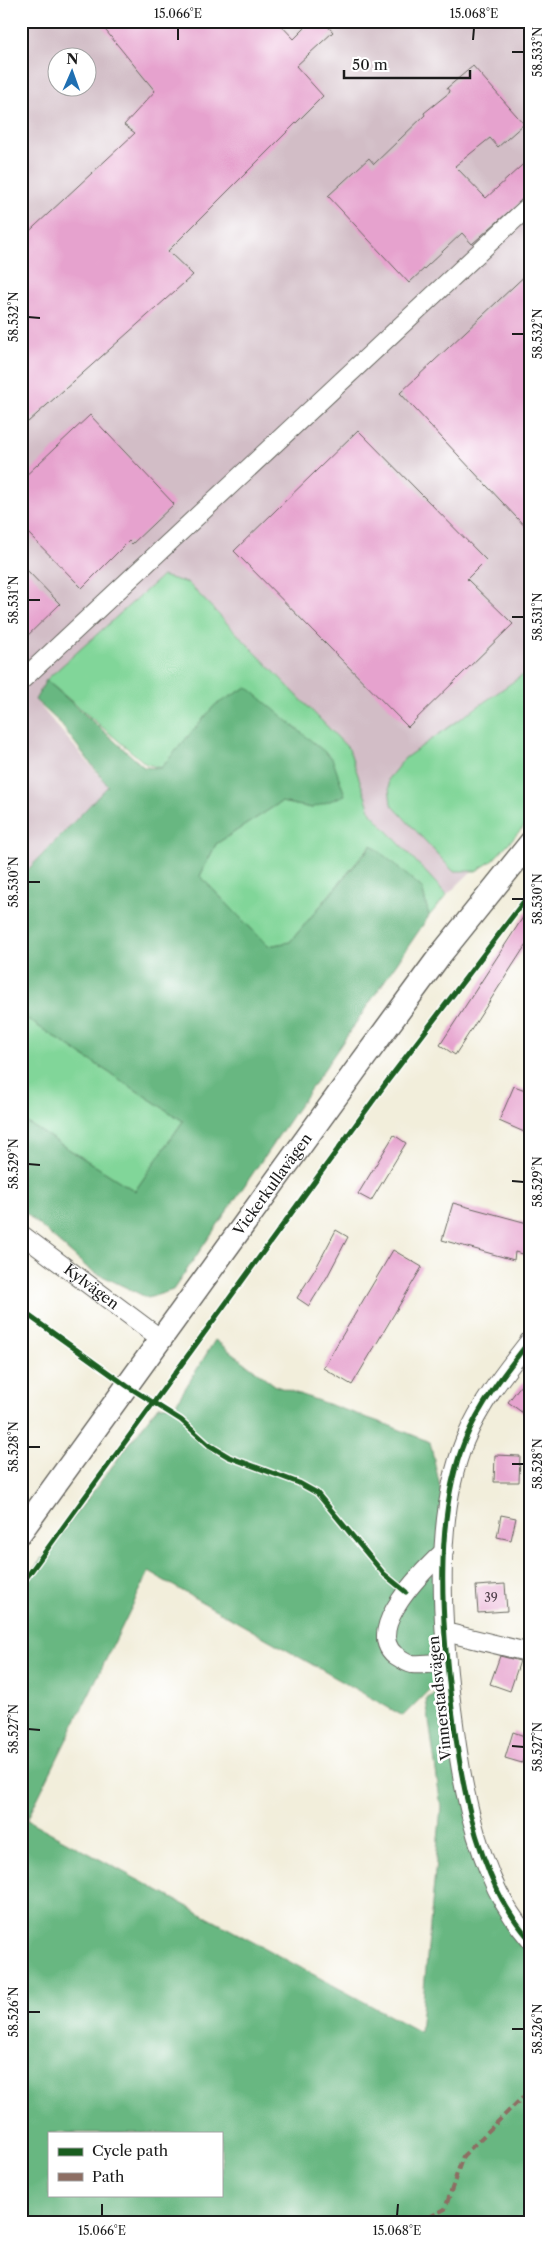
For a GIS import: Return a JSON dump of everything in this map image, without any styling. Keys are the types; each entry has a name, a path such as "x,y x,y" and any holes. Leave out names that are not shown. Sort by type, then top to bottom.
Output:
{"main road":[{"name":"Vickerkullavägen","path":"21,1532 441,954 531,842"}],"street":[{"path":"21,681 531,204"},
{"name":"Kylvägen","path":"21,1234 161,1339"},
{"name":"Vinnerstadsvägen","path":"531,1339 495,1386 478,1413 465,1441 450,1495 444,1551 447,1662 459,1765 478,1840 489,1873 504,1904 531,1941"},
{"path":"444,1551 425,1569 402,1598 391,1616 386,1629 386,1642 392,1652 411,1664 447,1662"},
{"path":"445,1632 531,1653"}],"shaded area":[{"path":"21,21 531,21 531,814 447,895 371,813 349,749 188,583 46,680 35,700 108,786 21,877"}],"green space":[{"path":"162,576 188,583 349,749 371,813 447,895 429,916 422,888 371,845 290,942 268,946 200,876 216,844 281,802 312,808 215,705 161,768 146,764 46,680"},
{"path":"531,669 531,819 492,861 476,871 453,871 391,804 388,779 405,758"},
{"path":"46,680 144,767 161,768 215,705 247,687 332,758 345,795 312,808 281,802 216,844 200,876 268,946 290,942 372,845 422,888 429,916 173,1290 148,1298 90,1270 21,1209 21,1119 135,1191 183,1121 21,1015 21,877 108,786 59,722 35,700"},
{"path":"21,1015 183,1121 135,1191 21,1119"},
{"path":"215,1340 276,1386 388,1425 430,1442 447,1518 447,1672 403,1716 149,1572 27,1820 420,2032 441,1807 426,1699 450,1686 479,1845 531,1939 531,2223 21,2223 21,1586 158,1406 175,1405"}],"building":[{"path":"98,21 277,21 294,39 312,21 323,21 333,32 296,66 323,96 168,251 193,275 28,422 21,415 21,239 135,133 124,125 155,91"},
{"path":"473,66 524,124 498,147 490,138 455,166 486,198 531,157 531,192 472,244 462,233 409,283 328,196 369,158 374,164 425,115 424,113 450,92 447,88"},
{"path":"531,270 531,533 400,393"},
{"path":"90,415 174,504 132,544 129,541 82,588 21,526 21,480"},
{"path":"358,430 486,560 467,579 513,624 408,727 234,551"},
{"path":"21,564 60,604 21,642"},
{"path":"531,905 531,937 455,1055 440,1045"},
{"path":"514,1086 531,1092 531,1135 499,1121"},
{"path":"394,1135 406,1143 371,1201 358,1194"},
{"path":"453,1203 531,1224 531,1256 515,1252 514,1260 442,1240"},
{"path":"336,1230 348,1237 309,1306 297,1298"},
{"path":"393,1250 422,1267 352,1385 323,1368"},
{"path":"531,1372 531,1419 508,1402"},
{"path":"495,1455 520,1456 519,1482 494,1482"},
{"path":"501,1515 516,1518 511,1540 497,1537"},
{"path":"505,1584 507,1611 478,1613 476,1586"},
{"path":"500,1656 520,1661 510,1691 490,1684"},
{"path":"513,1732 530,1738 522,1763 505,1758"}],"marked path":[{"path":"418,2223 445,2209 463,2156 531,2089"},
{"path":"520,2223 531,2210"}],"cycle path":[{"path":"21,1585 386,1083 531,892"},
{"path":"21,1310 127,1386 181,1420 209,1445 229,1457 299,1483 317,1493 384,1574 406,1592"},
{"path":"531,1339 486,1400 465,1440 455,1471 448,1504 444,1538 443,1573 445,1643 452,1709 461,1772 470,1813 482,1854 498,1892 519,1926 531,1941"}]}
